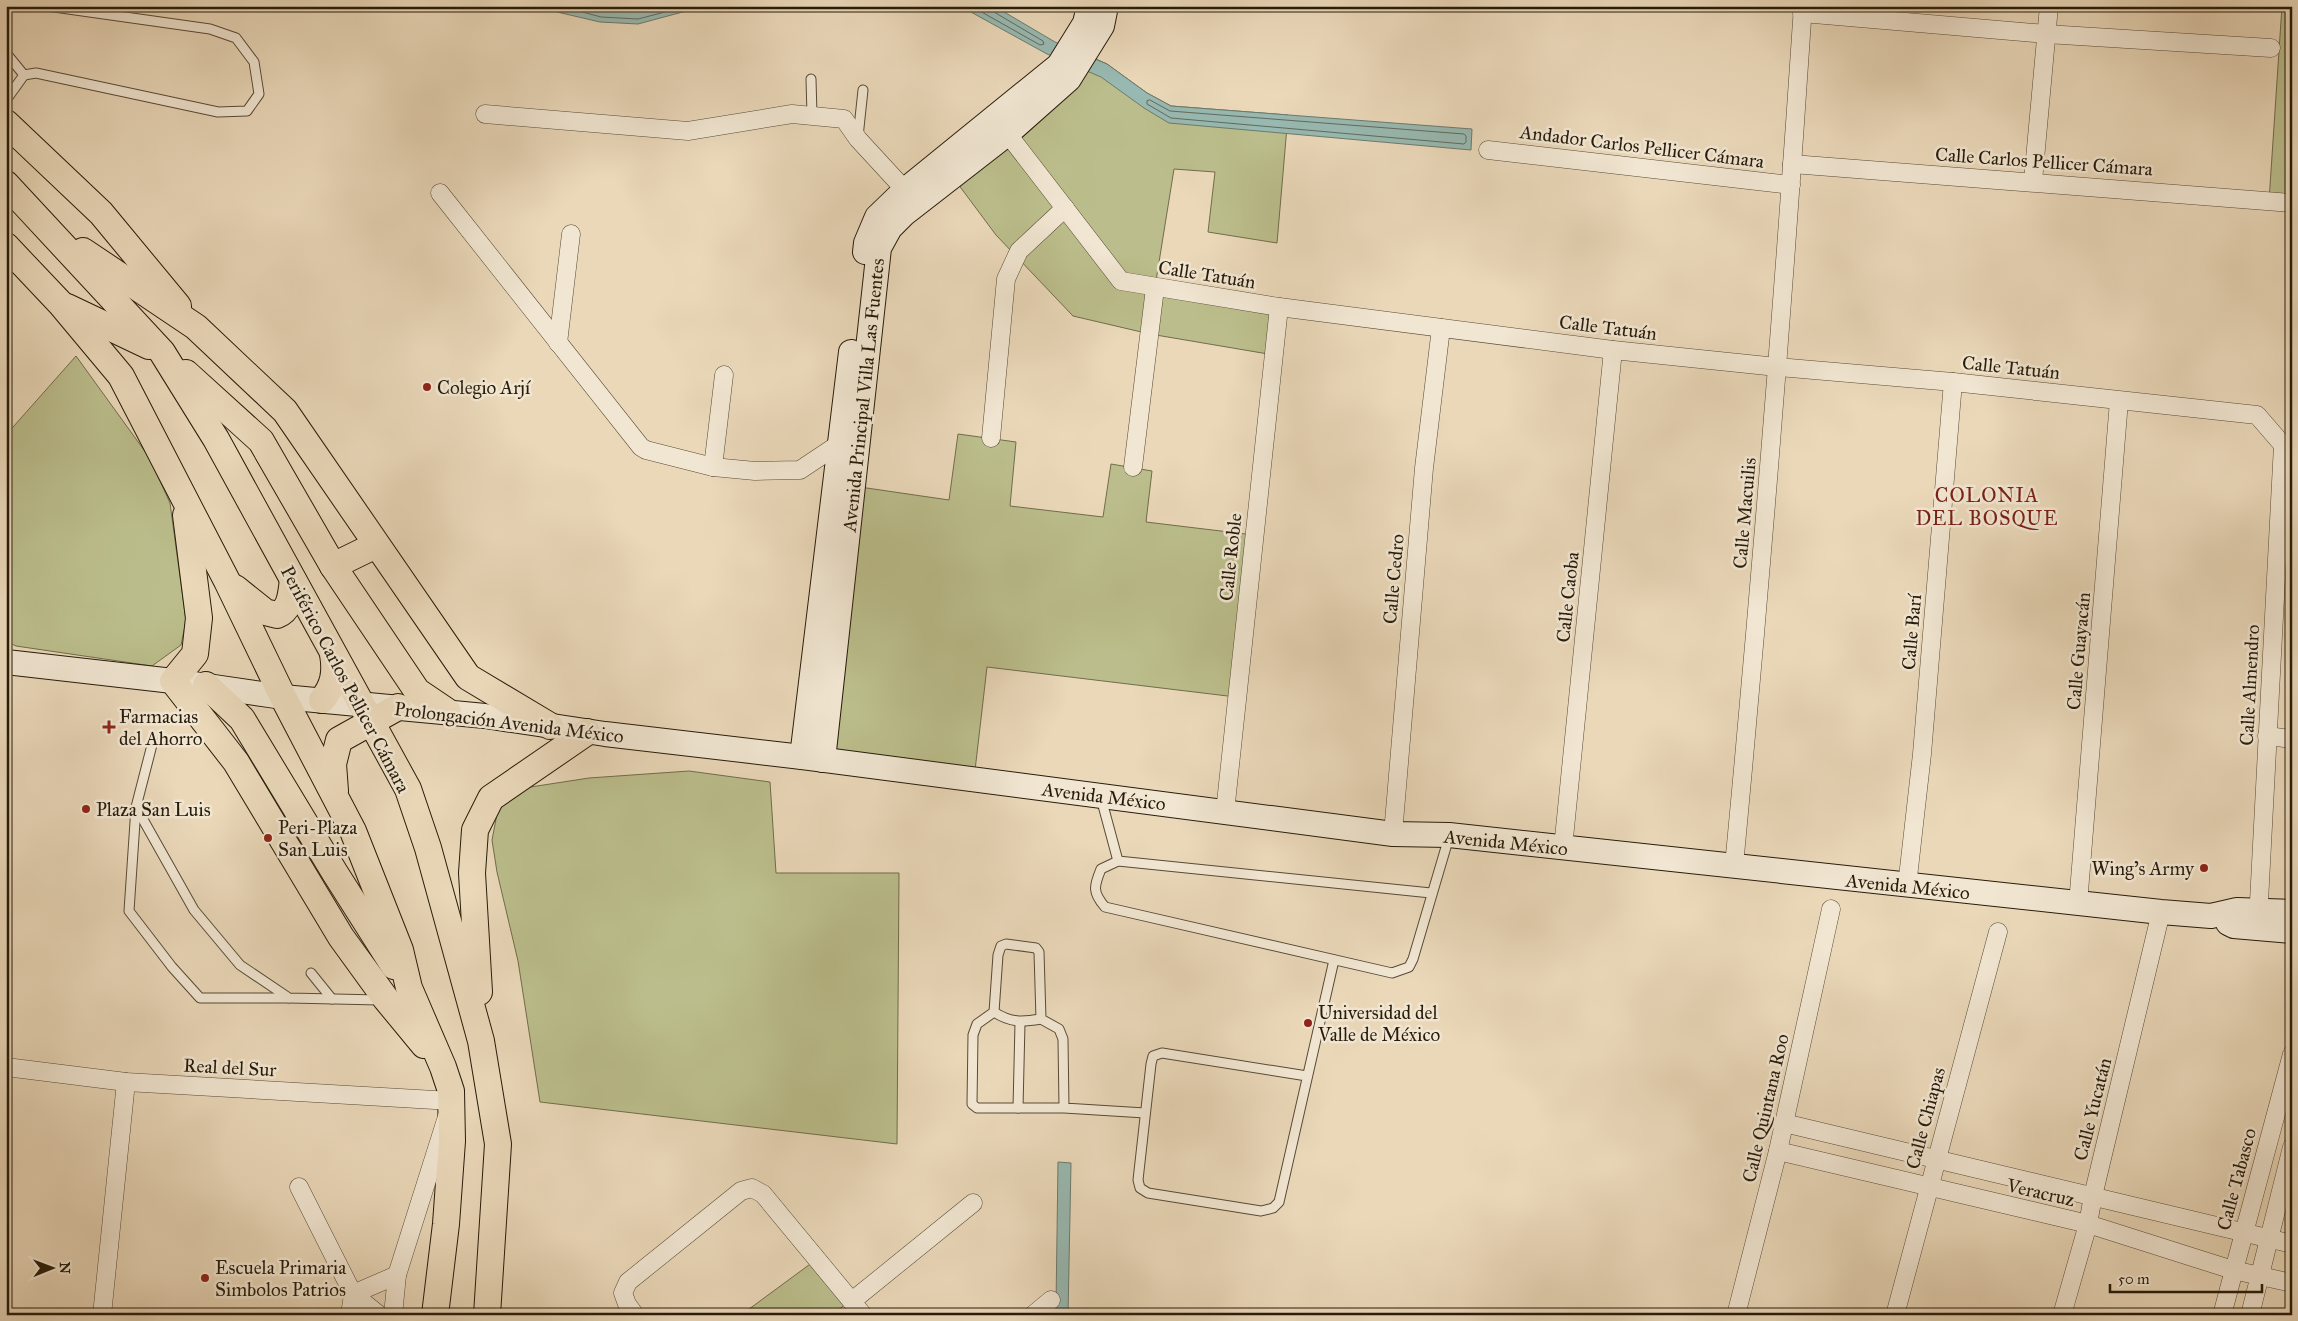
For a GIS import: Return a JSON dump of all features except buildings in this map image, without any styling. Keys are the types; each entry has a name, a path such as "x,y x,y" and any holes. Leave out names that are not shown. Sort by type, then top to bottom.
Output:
{"main road":[{"name":"Avenida Principal Villa Las Fuentes","path":"812,759 879,248 890,228 1001,126 1059,65 1085,23 1089,6"},
{"name":"Avenida Principal Villa Las Fuentes","path":"812,759 839,444 866,243 877,217 905,190 1069,80 1102,26 1106,6"},
{"path":"6,122 101,213 196,327 285,411 468,677 550,726"},
{"name":"Periférico Carlos Pellicer Cámara","path":"6,184 162,352 216,439 408,789 428,848 481,1041 498,1144 487,1315"},
{"path":"45,225 196,327"},
{"path":"6,246 60,303 121,376 227,580 283,697 353,831 374,913"},
{"path":"60,303 162,352 261,441 333,566 417,691 448,712"},
{"path":"173,681 195,654 199,618 184,497"},
{"path":"333,566 376,545"},
{"path":"227,580 265,612 278,616 285,610 288,604 293,580"},
{"path":"322,700 333,681 335,667 333,654"},
{"path":"6,662 206,685 283,697 322,700 366,713 398,707"},
{"path":"173,681 236,762 341,937 397,994 453,1086 498,1144"},
{"path":"206,685 242,719 400,950 397,994"},
{"name":"Prolongación Avenida México","path":"398,707 812,759"},
{"path":"336,798 333,764 339,740 366,713"},
{"path":"481,1041 472,873 475,830 491,798 587,732"},
{"name":"Avenida México","path":"812,759 1394,834 1449,836 2161,912 2211,916 2237,910 2258,920 2292,931"},
{"name":"Avenida México","path":"2258,920 2292,912"},
{"path":"341,937 374,913"},
{"path":"435,1315 446,1224 453,1086"}],"street":[{"path":"2033,181 2049,6"},
{"path":"1802,10 2046,34 2271,48"},
{"name":"Calle Macuilis","path":"1734,866 1777,367 1802,10"},
{"path":"485,114 688,131 792,114 844,119 858,139 905,190"},
{"name":"Calle Tatuán","path":"1001,126 1121,281 1279,307 1613,350 1777,367 1953,382 2258,415 2283,445"},
{"name":"Andador Carlos Pellicer Cámara","path":"1488,150 1791,184"},
{"name":"Calle Carlos Pellicer Cámara","path":"1792,164 2033,181 2292,203"},
{"path":"440,193 641,447 646,450 713,467 755,471 800,470 839,444"},
{"path":"991,438 1006,280 1019,251 1065,208"},
{"path":"558,343 571,234"},
{"path":"1134,467 1155,288"},
{"name":"Calle Roble","path":"1225,812 1279,307"},
{"name":"Calle Cedro","path":"1394,834 1424,468 1441,328"},
{"name":"Calle Caoba","path":"1563,848 1613,350"},
{"path":"713,467 724,375"},
{"name":"Calle Barí","path":"1907,886 1922,754 1953,382"},
{"name":"Calle Guayacán","path":"2078,904 2119,400"},
{"name":"Calle Almendro","path":"2258,920 2283,445"},
{"path":"2267,736 2292,738"},
{"name":"Calle Quintana Roo","path":"1736,1315 1778,1151 1831,909"},
{"name":"Calle Yucatán","path":"2062,1315 2088,1224 2093,1196 2161,912"},
{"name":"Calle Chiapas","path":"1894,1315 1998,932"},
{"name":"Calle Tabasco","path":"2222,1315 2292,1054"},
{"name":"Real del Sur","path":"6,1067 126,1082 453,1086"},
{"path":"102,1315 126,1082"},
{"path":"393,1315 397,1276 453,1086"},
{"name":"Veracruz","path":"1784,1123 2292,1244"},
{"path":"2250,1315 2292,1147"},
{"name":"Veracruz","path":"1778,1151 2088,1224 2233,1270 2292,1283"},
{"path":"299,1187 353,1294 379,1315"},
{"path":"635,1315 627,1304 623,1293 628,1282 741,1191 752,1188 763,1194 858,1308 974,1203"},
{"path":"353,1294 397,1276"},
{"path":"350,1315 353,1294"},
{"path":"1033,1315 1051,1300"}],"lane":[{"path":"24,74 36,73 218,112 247,111 259,94 254,62 236,38 210,29 47,6"},
{"path":"6,53 24,74"},
{"path":"6,100 24,74"},
{"path":"811,79 812,115"},
{"path":"858,139 864,90"},
{"path":"153,741 136,806 129,911 172,967 200,998 332,999 397,994"},
{"path":"1100,796 1118,861"},
{"path":"136,806 194,910 240,965 289,998"},
{"path":"1431,893 1118,861 1101,869 1095,883 1096,897 1105,907 1392,974 1409,967 1413,959 1449,836"},
{"path":"1041,1019 1040,957 1036,948 1006,944 1001,946 994,1012 977,1024 973,1035 972,1104 977,1108 1064,1108 1145,1112"},
{"path":"1307,1076 1162,1053 1154,1056 1151,1064 1145,1112 1138,1180 1140,1188 1148,1193 1261,1211 1273,1208 1279,1202 1334,960"},
{"path":"311,973 332,999"},
{"path":"994,1012 1005,1020 1020,1023 1041,1019 1059,1029 1063,1038 1064,1108"},
{"path":"1018,1108 1020,1023"}],"green space":[{"path":"2282,6 2292,6 2292,203 2269,201"},
{"path":"1085,54 1107,64 1147,93 1171,106 1288,115 1277,243 1208,232 1215,172 1174,169 1155,287 1279,307 1274,355 1150,334 1073,316 996,235 952,176"},
{"path":"76,356 149,457 170,503 186,621 181,645 152,666 16,646 6,641 6,435"},
{"path":"958,434 1016,442 1010,506 1103,517 1111,464 1152,471 1146,522 1254,535 1236,697 987,667 974,779 823,760 853,486 949,500"},
{"path":"689,771 770,782 776,873 899,873 897,1144 540,1102 518,961 497,872 492,840 497,814 506,800 524,788 589,778"},
{"path":"817,1259 847,1303 832,1315 741,1315"}],"water":[{"path":"554,6 705,6 638,24 600,22 557,12"},
{"path":"960,6 994,6 1055,42 1107,64 1147,93 1171,106 1472,129 1471,150 1169,123 1144,108 1101,77 1047,54"},
{"path":"1058,1162 1071,1163 1068,1315 1051,1315 1056,1307"}],"place":[{"name":"Colegio Arjí","path":"427,387"},
{"name":"Farmacias del Ahorro","path":"109,727"},
{"name":"Plaza San Luis","path":"86,809"},
{"name":"Peri-Plaza San Luis","path":"268,838"},
{"name":"Wing's Army","path":"2204,868"},
{"name":"Universidad del Valle de México","path":"1308,1023"},
{"name":"Escuela Primaria Simbolos Patrios","path":"205,1278"}],"district":[{"name":"COLONIA DEL BOSQUE","path":"1987,506"}]}
